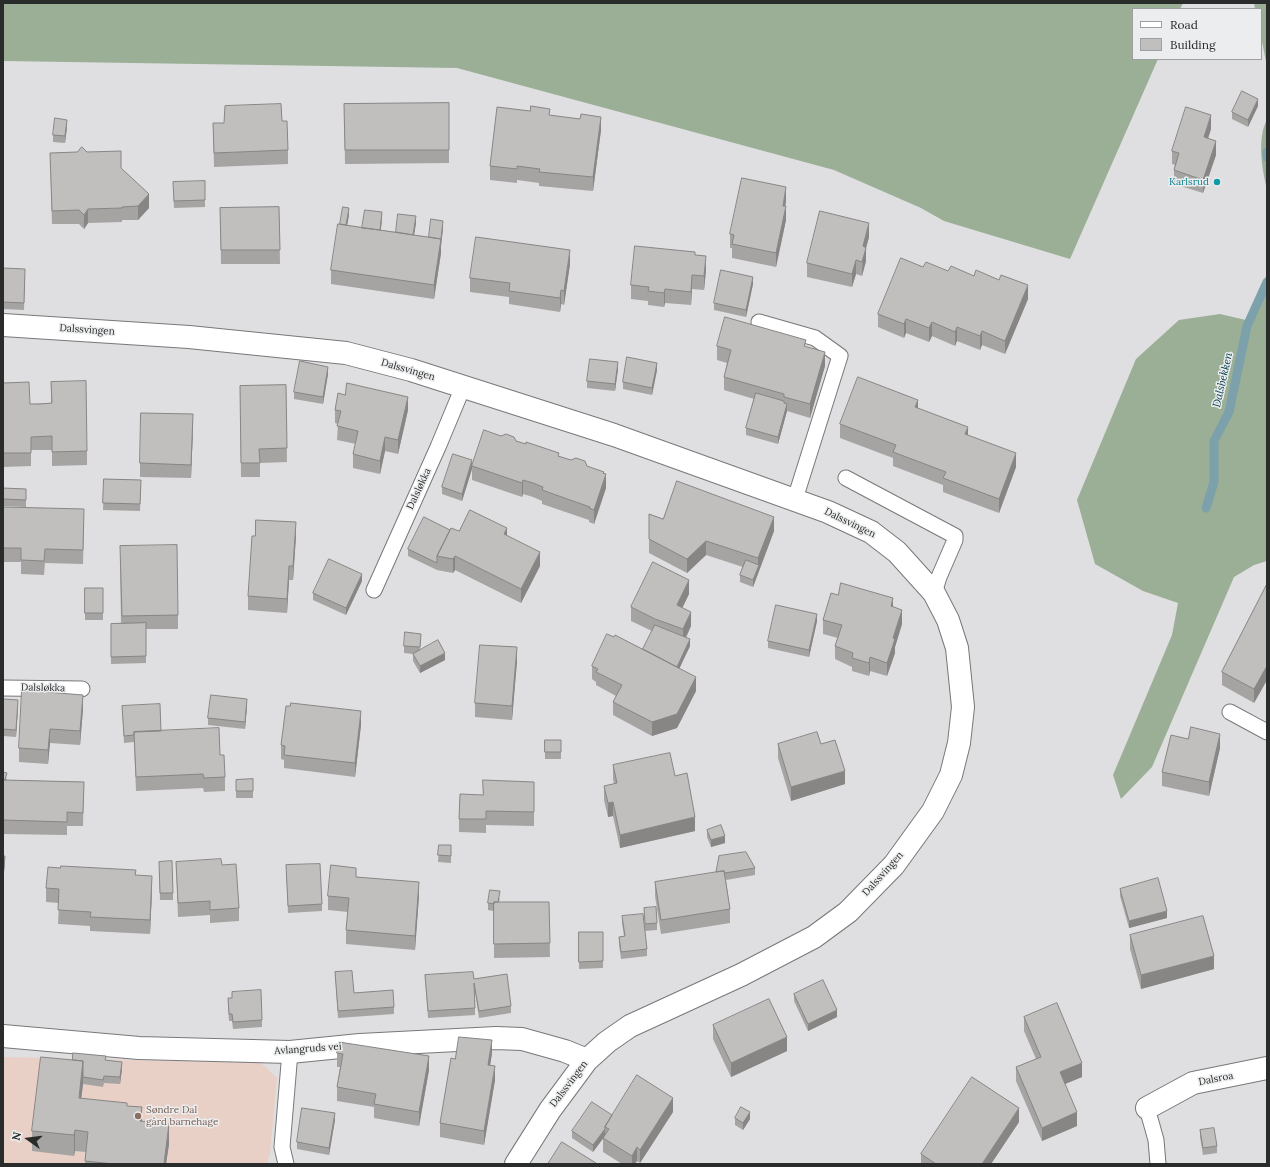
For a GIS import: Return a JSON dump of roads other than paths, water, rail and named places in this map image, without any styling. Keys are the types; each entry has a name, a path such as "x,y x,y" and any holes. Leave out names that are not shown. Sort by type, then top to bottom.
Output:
{"street":[{"name":"Dalssvingen","path":"3,325 175,336 346,353 411,370 614,435 795,499 871,532 897,552 934,593 948,620 958,648 962,707 959,743 951,775 933,811 894,865 848,912 814,937 741,974 630,1026 607,1042 587,1060 550,1110 516,1164"},
{"name":"Avlangruds vei","path":"3,1036 139,1048 290,1052 360,1045 496,1038 522,1039 565,1051 587,1060"},
{"name":"Dalsroa","path":"1147,1108 1193,1084 1267,1068"}],"lane":[{"path":"759,322 815,338 840,356 795,499"},
{"name":"Dalsløkka","path":"374,590 463,387"},
{"path":"846,478 955,536 955,540 934,593"},
{"name":"Dalsløkka","path":"3,688 82,689"},
{"path":"1230,712 1267,732"},
{"path":"286,1164 282,1147 290,1052"},
{"path":"1147,1108 1156,1140 1158,1164"}],"waterway":[{"name":"Dalsbekken","path":"1267,152 1267,157"},
{"name":"Dalsbekken","path":"1206,508 1214,482 1214,441 1229,412 1247,326 1267,282"}],"place":[{"name":"Karlsrud","path":"1217,182"},
{"name":"Søndre Dal gård barnehage","path":"138,1116"}]}
